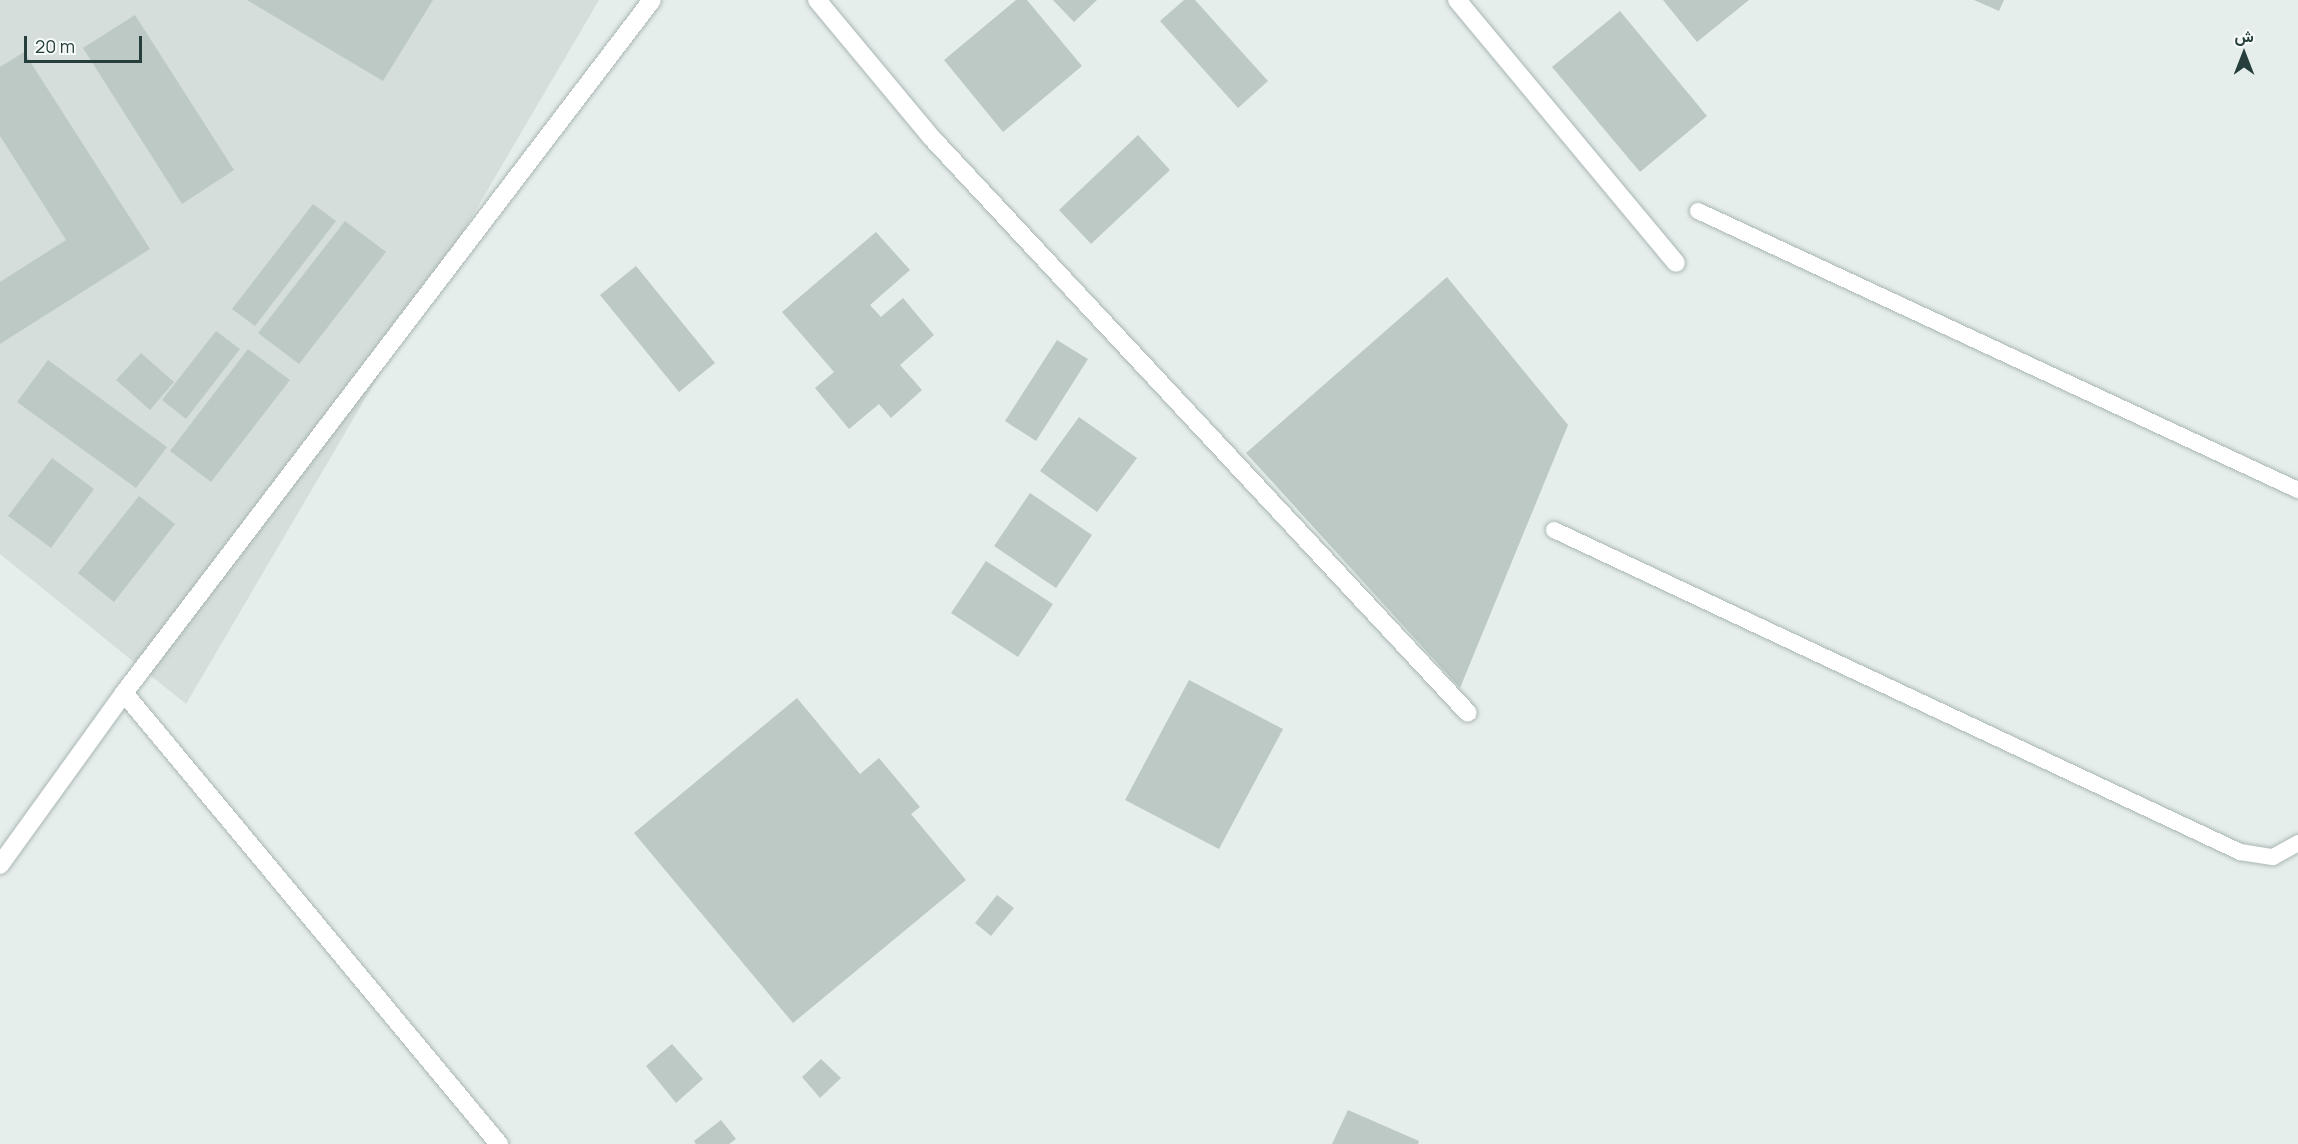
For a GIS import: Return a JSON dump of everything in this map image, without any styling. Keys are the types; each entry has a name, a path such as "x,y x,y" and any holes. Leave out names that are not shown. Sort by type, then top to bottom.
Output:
{"street":[{"path":"0,864 124,693 652,0"},
{"path":"817,0 932,137 1467,713"},
{"path":"1457,0 1676,263"},
{"path":"124,693 499,1144"}],"lane":[{"path":"1698,212 2298,490"},
{"path":"1554,530 2240,852 2273,857 2298,843"}],"shaded area":[{"path":"0,0 599,0 186,704 0,554"}],"building":[{"path":"247,0 433,0 383,81"},
{"path":"1016,0 1027,0 1082,66 1003,132 944,60"},
{"path":"1053,0 1097,0 1074,22"},
{"path":"1184,0 1195,0 1268,81 1238,108 1160,21"},
{"path":"1663,0 1749,0 1697,42"},
{"path":"1974,0 2004,0 1999,11"},
{"path":"1620,11 1707,116 1640,172 1552,67"},
{"path":"135,15 234,170 182,204 83,48"},
{"path":"24,52 150,249 0,344 0,282 66,240 0,136 0,67"},
{"path":"1138,135 1170,170 1091,244 1059,210"},
{"path":"313,204 336,221 255,326 232,309"},
{"path":"345,221 386,252 299,364 258,333"},
{"path":"876,232 910,270 870,305 881,317 903,298 934,335 900,365 922,390 891,418 879,404 849,429 815,388 834,372 782,312"},
{"path":"636,266 715,363 679,392 600,295"},
{"path":"1447,277 1568,425 1460,688 1246,453"},
{"path":"216,331 240,349 186,419 162,400"},
{"path":"1057,340 1088,359 1036,441 1005,421"},
{"path":"248,349 290,380 211,482 170,451"},
{"path":"141,353 174,382 150,410 116,380"},
{"path":"48,360 167,447 136,488 17,402"},
{"path":"1079,417 1137,458 1097,512 1040,471"},
{"path":"52,458 94,489 51,548 8,516"},
{"path":"1030,493 1092,535 1056,588 994,546"},
{"path":"139,496 175,524 114,602 78,573"},
{"path":"986,561 1053,604 1018,657 951,613"},
{"path":"1189,680 1283,729 1219,849 1125,800"},
{"path":"797,698 860,774 879,758 920,807 911,814 966,880 793,1023 634,833"},
{"path":"997,895 1014,908 991,936 975,923"},
{"path":"672,1044 703,1079 676,1103 646,1066"},
{"path":"821,1059 841,1078 820,1098 802,1077"},
{"path":"1348,1110 1419,1141 1418,1144 1332,1144"},
{"path":"721,1120 736,1139 729,1144 696,1144 694,1141"}]}
